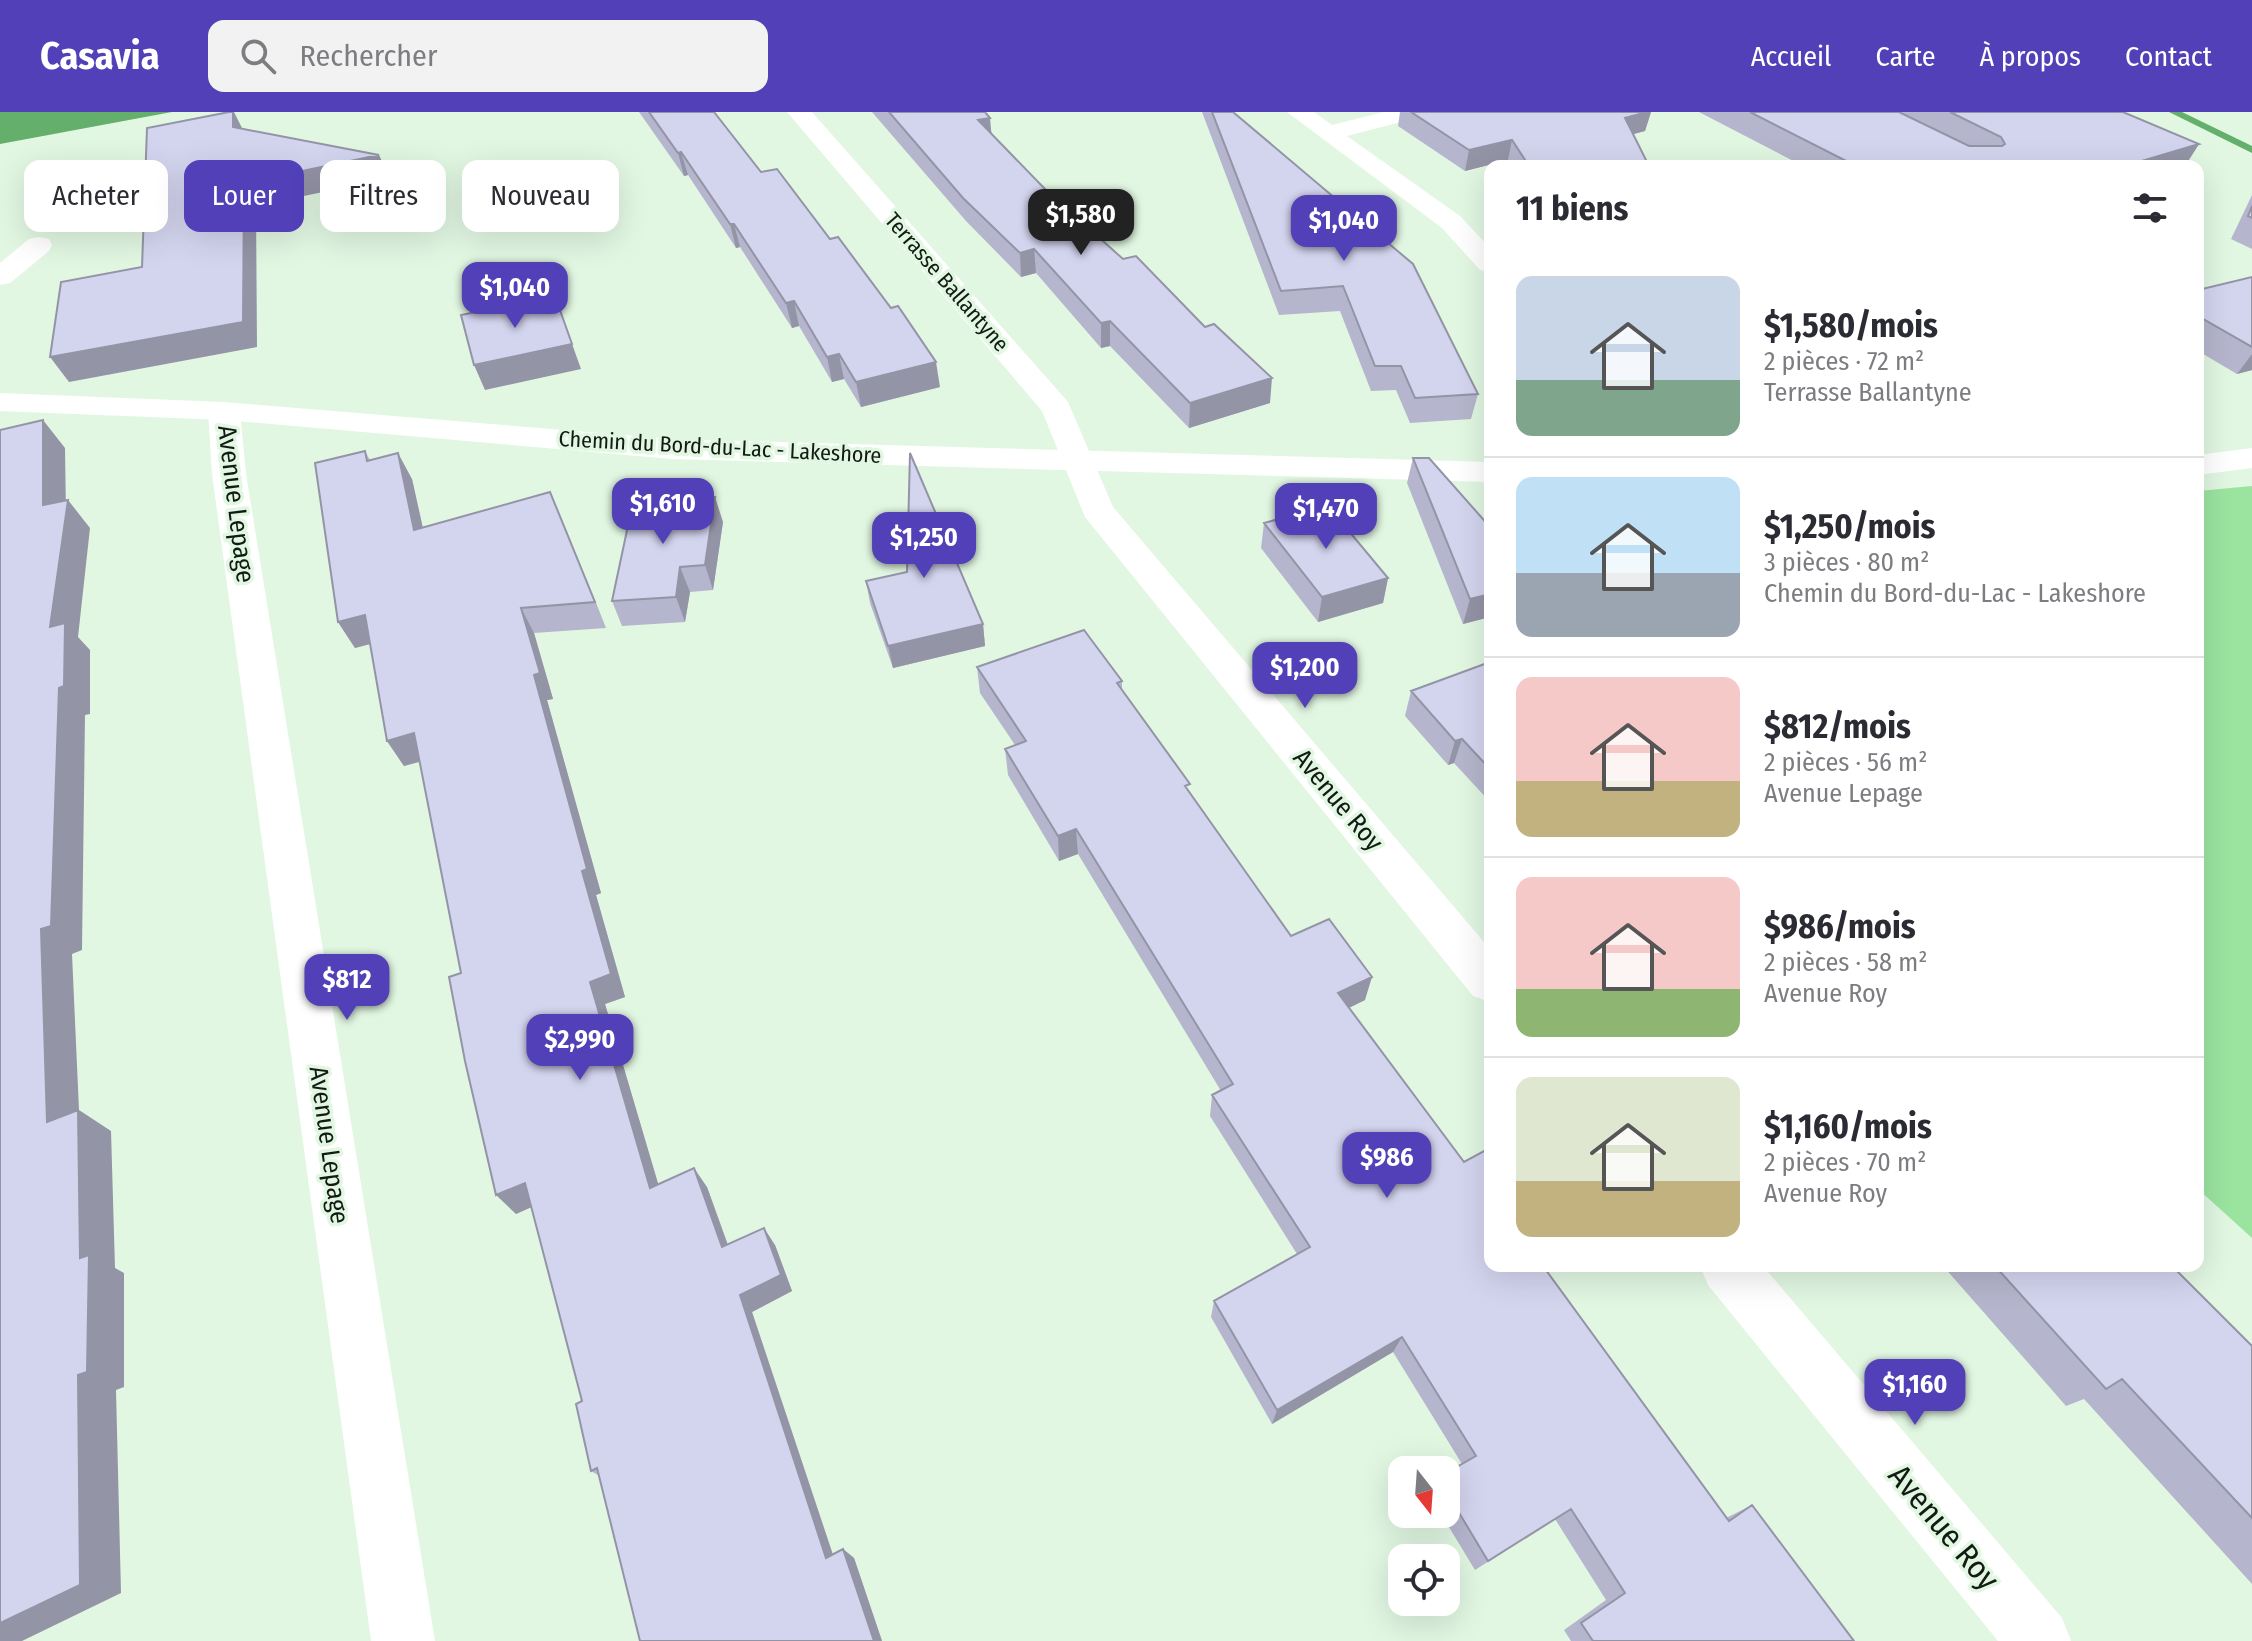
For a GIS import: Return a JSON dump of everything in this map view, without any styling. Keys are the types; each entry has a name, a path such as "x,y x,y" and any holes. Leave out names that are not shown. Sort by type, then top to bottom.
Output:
{"street":[{"name":"Terrasse Ballantyne","path":"799,112 1057,409 1078,462"},
{"path":"1299,112 1451,222 1484,258"},
{"path":"1329,133 1412,112"},
{"path":"0,277 39,245"},
{"name":"Chemin du Bord-du-Lac - Lakeshore","path":"0,402 224,411 673,449 1484,472"},
{"name":"Avenue Lepage","path":"224,411 231,490 403,1641"},
{"path":"2204,464 2252,458"},
{"name":"Avenue Roy","path":"1078,462 1097,510 1484,975"},
{"name":"Avenue Roy","path":"1732,1272 2039,1641"}],"shaded area":[{"path":"0,112 172,112 0,144"},
{"path":"2252,486 2252,1238 2204,1194 2204,490"}],"building":[{"path":"233,112 233,127 379,155 355,160 320,160 320,167 304,171 304,160 184,160 184,232 244,232 243,322 50,357 61,282 142,267 143,232 168,232 168,160 146,160 147,128"},
{"path":"649,112 714,112 761,172 777,169 830,239 838,237 891,308 898,306 936,362 856,382 839,354 827,357 794,301 786,303 734,224 730,224 681,152 678,153"},
{"path":"889,112 985,112 990,118 978,120 1045,189 1123,259 1136,256 1205,327 1214,324 1272,378 1190,403 1110,321 1101,323 1034,249 1020,253 963,198"},
{"path":"1212,112 1233,112 1413,264 1478,394 1415,398 1401,366 1375,366 1343,286 1281,291"},
{"path":"1411,112 1647,112 1625,118 1646,160 1525,160 1512,140 1469,150"},
{"path":"1750,112 1899,112 1969,146 2002,146 2005,144 2001,137 1950,112 2123,112 2199,144 2145,160 1844,160"},
{"path":"2252,277 2252,347 2204,319 2204,289"},
{"path":"555,296 572,344 474,365 461,315"},
{"path":"43,420 43,505 68,500 50,627 65,623 64,686 59,688 51,926 41,929 47,1122 78,1110 80,1258 89,1255 87,1372 78,1375 80,1585 0,1623 0,430"},
{"path":"365,451 367,461 398,453 414,530 550,492 595,602 521,608 540,673 534,675 587,869 582,871 611,974 590,982 650,1188 694,1168 722,1247 764,1228 781,1275 740,1295 826,1558 843,1549 874,1641 640,1641 597,1468 591,1471 576,1404 582,1401 525,1183 496,1195 449,977 461,973 414,733 387,741 365,615 338,622 315,463"},
{"path":"910,453 983,624 888,646 866,581 907,572"},
{"path":"1413,458 1429,458 1484,520 1484,596 1470,599"},
{"path":"715,497 705,565 680,567 676,597 612,601 633,502"},
{"path":"1328,506 1388,578 1322,597 1264,523"},
{"path":"1084,630 1122,681 1117,683 1190,784 1185,786 1291,936 1329,919 1372,977 1338,993 1464,1162 1484,1151 1484,1272 1547,1272 1729,1521 1752,1505 1854,1641 1593,1641 1581,1623 1625,1593 1571,1509 1488,1561 1460,1514 1460,1465 1476,1456 1402,1337 1277,1410 1214,1301 1310,1247 1212,1095 1233,1084 1076,829 1058,836 1005,749 1026,741 977,667"},
{"path":"1484,664 1484,763 1462,739 1455,741 1411,691"},
{"path":"2000,1272 2178,1272 2252,1346 2252,1518 2122,1379 2106,1389"}],"waterway":[{"path":"2174,112 2252,150"}]}
